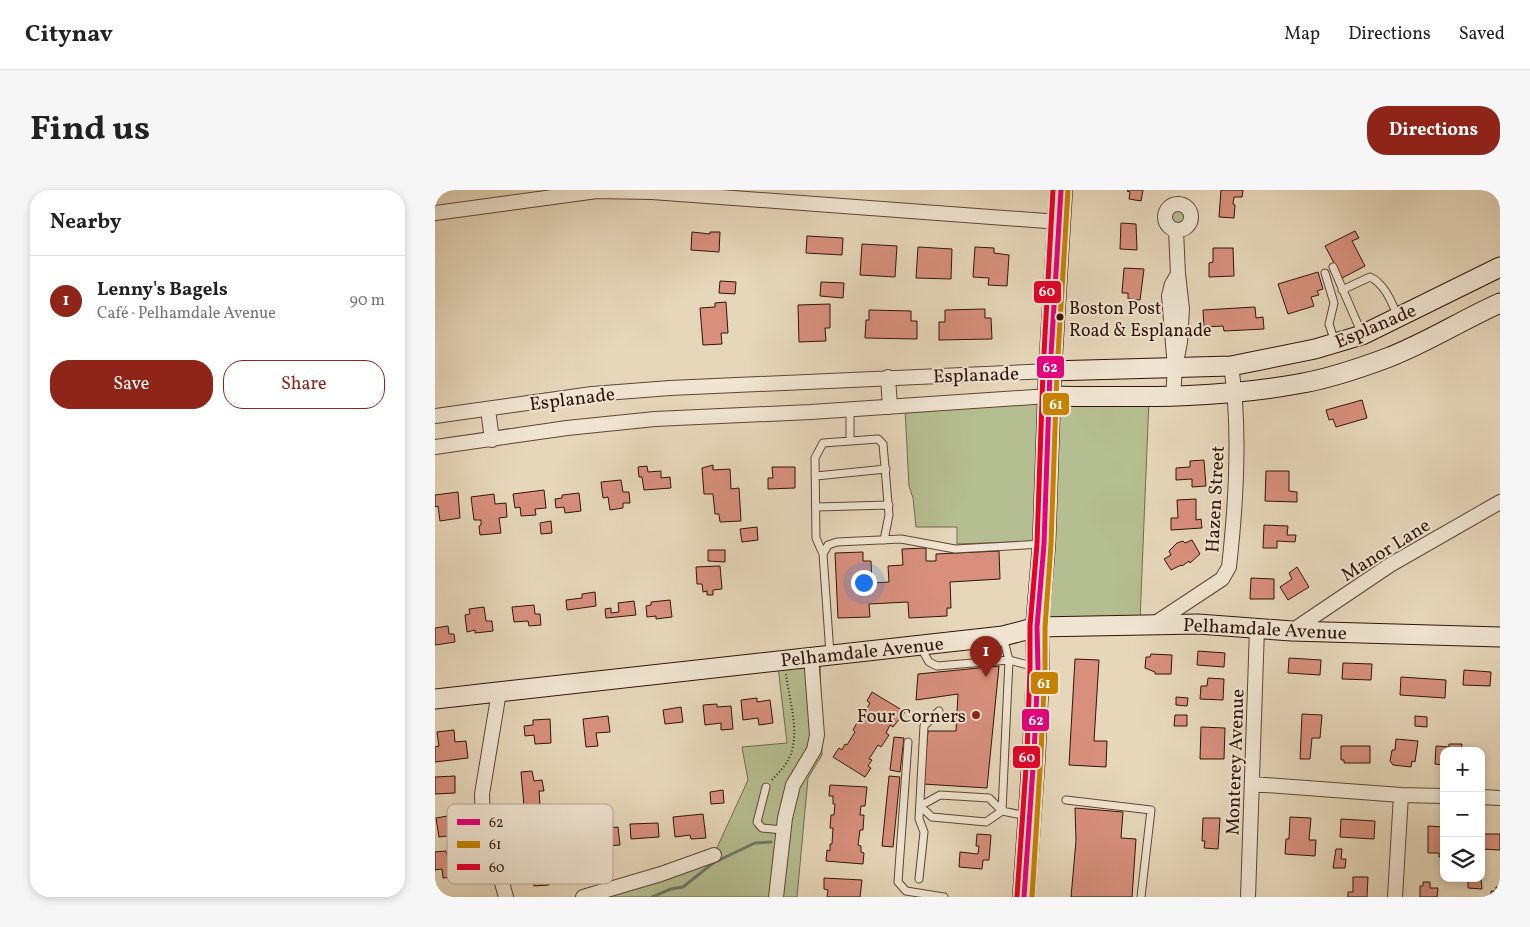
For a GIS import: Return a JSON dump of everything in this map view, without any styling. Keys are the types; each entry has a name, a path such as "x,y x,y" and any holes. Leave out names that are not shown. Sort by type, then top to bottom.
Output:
{"main road":[{"path":"1024,897 1038,668 1037,627 1044,544 1050,371 1061,190"}],"street":[{"path":"435,213 597,191 651,192 1060,222"},
{"path":"1173,396 1182,309 1178,274 1177,230"},
{"name":"Esplanade","path":"435,416 592,394 669,388 888,377 1231,366 1315,348 1362,335 1500,267"},
{"path":"1461,286 1479,313"},
{"name":"Esplanade","path":"435,447 567,428 655,419 850,410 1049,396 1173,396 1235,392 1304,383 1387,358 1418,345 1500,303"},
{"name":"Hazen Street","path":"1154,624 1222,579 1229,567 1236,469 1235,392 1231,366"},
{"path":"888,377 890,407"},
{"path":"488,409 492,440"},
{"name":"Manor Lane","path":"1292,631 1390,565 1500,502"},
{"name":"Pelhamdale Avenue","path":"435,699 811,656 920,646 1003,636 1037,627 1198,624 1292,631 1500,637"},
{"name":"Monterey Avenue","path":"1248,897 1257,628"},
{"path":"776,897 783,830 793,785 813,750 817,735 811,656"},
{"path":"482,804 482,794 499,692"},
{"path":"1252,784 1401,795 1440,796"},
{"path":"1395,897 1401,795"},
{"path":"1485,797 1500,798"},
{"path":"583,897 661,874 714,855"},
{"path":"502,884 506,897"}],"lane":[{"path":"1333,268 1362,335"},
{"path":"1325,274 1334,303 1329,324 1335,343"},
{"path":"1342,290 1370,277 1379,282 1398,317"},
{"path":"850,410 850,441"},
{"path":"830,654 823,554 816,538 815,458 823,442 878,439 883,444 889,505 884,540"},
{"path":"816,476 886,469"},
{"path":"816,507 889,505"},
{"path":"823,554 828,545 837,542 901,540 955,549 1044,544"},
{"path":"1002,811 1009,660 1003,636"},
{"path":"920,646 929,662 937,666 1009,660 1038,668"},
{"path":"919,879 924,832 919,819 924,726 939,711"},
{"path":"908,742 898,882 905,891 944,897"},
{"path":"767,787 757,822 762,828 783,830"},
{"path":"920,806 939,795 989,798 1002,811 1029,816"},
{"path":"1066,800 1151,810 1141,897"},
{"path":"920,806 932,817 987,822 1002,811"}],"path":[{"path":"767,787 789,759 793,743 785,659"}],"green space":[{"path":"1179,207 1186,210 1189,217 1186,224 1179,227 1172,224 1169,217 1172,210"},
{"path":"1046,399 1149,399 1140,620 1037,627 1039,541 957,544 957,527 916,527 913,498 909,486 905,409"},
{"path":"820,654 822,755 808,778 797,897 598,897 710,863 748,780 742,747 787,743 777,658"}],"building":[{"path":"1128,190 1143,190 1141,201 1129,199 1130,192"},
{"path":"1221,190 1243,190 1242,197 1234,197 1234,218 1219,217"},
{"path":"1121,223 1136,224 1137,250 1120,249"},
{"path":"1355,231 1359,238 1352,241 1365,266 1342,278 1325,246"},
{"path":"692,232 710,234 710,232 720,232 719,252 691,250"},
{"path":"807,236 843,238 842,255 806,253"},
{"path":"862,244 897,246 895,277 860,275"},
{"path":"918,247 952,249 951,279 916,278"},
{"path":"975,247 994,248 994,253 1009,255 1007,286 988,285 989,278 973,277"},
{"path":"1213,248 1233,248 1234,276 1209,277 1209,263 1213,262"},
{"path":"1124,268 1144,269 1140,300 1128,299 1128,293 1122,293"},
{"path":"1318,272 1323,289 1317,291 1319,295 1311,297 1314,306 1288,314 1278,284"},
{"path":"720,281 736,282 735,294 719,293"},
{"path":"821,282 844,283 843,298 820,296"},
{"path":"726,302 728,333 721,333 722,344 703,345 700,308 715,307 715,303"},
{"path":"830,304 830,328 825,328 826,341 799,342 798,305"},
{"path":"1255,307 1256,318 1263,317 1264,329 1224,331 1223,326 1204,327 1203,310"},
{"path":"985,309 985,318 991,318 992,339 939,340 939,322 945,322 945,310"},
{"path":"869,310 911,311 911,321 917,321 917,339 865,338 866,320 869,320"},
{"path":"1362,400 1367,418 1336,427 1333,419 1329,420 1326,410"},
{"path":"1204,460 1206,486 1192,487 1192,479 1176,480 1176,468 1190,467 1190,461"},
{"path":"713,465 713,470 730,469 731,489 739,488 741,521 720,522 719,514 715,514 713,494 704,494 702,468"},
{"path":"647,466 648,472 661,471 661,478 670,477 671,488 644,490 642,477 639,477 638,467"},
{"path":"772,467 795,467 795,488 768,489 768,478 773,478"},
{"path":"1266,471 1289,471 1289,491 1297,492 1297,502 1265,501"},
{"path":"621,480 623,492 629,492 630,503 623,503 623,508 610,510 608,497 603,498 601,482"},
{"path":"544,490 546,508 535,509 536,515 521,516 520,507 515,508 513,494"},
{"path":"458,492 460,518 440,521 438,506 435,507 435,495"},
{"path":"579,493 581,511 565,513 564,507 556,508 555,499 562,498 562,495"},
{"path":"494,494 495,504 506,503 507,517 499,518 501,533 480,535 479,526 481,525 481,520 474,520 471,497"},
{"path":"1196,499 1196,520 1201,519 1202,528 1171,530 1171,518 1178,518 1177,500"},
{"path":"551,521 552,533 541,534 540,523"},
{"path":"1264,525 1288,526 1287,535 1296,535 1295,542 1277,541 1277,548 1263,548"},
{"path":"757,527 758,540 742,542 740,529"},
{"path":"1192,540 1200,554 1190,563 1189,561 1171,570 1164,559 1171,555 1169,551 1177,543 1183,541 1185,543"},
{"path":"926,548 926,561 936,561 936,554 999,551 1000,579 950,582 951,608 947,608 947,616 909,618 908,602 869,604 870,617 838,618 835,553 863,552 863,561 871,561 872,583 889,582 888,566 903,565 902,549"},
{"path":"708,550 725,550 725,562 708,561"},
{"path":"720,566 722,589 713,590 713,595 707,595 707,591 703,592 702,584 697,584 696,567"},
{"path":"1297,567 1309,587 1288,600 1280,587 1292,579 1289,573"},
{"path":"1251,578 1274,579 1274,599 1250,599"},
{"path":"595,592 596,606 567,610 566,600 582,598 582,594"},
{"path":"670,600 672,617 656,619 656,616 647,617 646,606 651,605 651,602"},
{"path":"634,601 636,615 606,618 605,609 611,608 611,613 619,612 618,603"},
{"path":"534,605 535,614 540,614 541,625 529,626 528,621 514,622 512,607"},
{"path":"484,607 486,621 492,621 493,631 475,633 475,630 467,632 465,615 470,614 469,609"},
{"path":"448,626 449,634 454,634 455,642 435,645 435,628"},
{"path":"1198,651 1225,653 1224,667 1197,665"},
{"path":"1151,654 1172,655 1171,674 1155,674 1155,672 1145,668 1146,657 1150,657"},
{"path":"1289,658 1321,660 1320,675 1288,673"},
{"path":"1075,659 1099,660 1094,741 1107,741 1106,767 1069,765"},
{"path":"1343,663 1372,664 1371,680 1342,679"},
{"name":"Four Corners","path":"999,666 987,788 923,784 928,731 956,731 958,694 916,700 918,674"},
{"path":"1464,670 1491,672 1490,686 1463,685"},
{"path":"1401,677 1446,680 1445,698 1400,695"},
{"path":"1208,678 1224,679 1223,700 1200,699 1201,686 1207,686"},
{"path":"872,692 905,712 893,727 890,725 886,733 889,735 881,747 878,745 869,759 872,760 868,766 871,768 865,777 833,757 839,748 842,750 845,744 847,745 855,732 853,730 859,719 862,721 868,711 866,710 870,703 867,701"},
{"path":"1176,697 1188,698 1187,706 1176,705"},
{"path":"757,698 757,702 770,700 773,723 759,725 758,718 743,720 741,700"},
{"path":"717,704 717,707 731,706 733,729 721,730 721,723 705,725 703,705"},
{"path":"681,707 683,722 665,724 663,710"},
{"path":"1302,714 1322,715 1320,738 1312,738 1310,759 1300,759"},
{"path":"1175,715 1187,715 1187,726 1174,726"},
{"path":"608,716 610,732 596,733 598,746 586,747 583,719"},
{"path":"1415,716 1427,717 1427,727 1415,726"},
{"path":"550,719 551,743 535,744 534,735 525,736 524,726 533,725 533,720"},
{"path":"1201,727 1225,728 1224,759 1200,759"},
{"path":"454,730 455,742 466,741 468,758 435,762 435,747 439,746 437,732"},
{"path":"894,737 904,738 900,772 890,770"},
{"path":"1396,739 1418,741 1415,762 1412,761 1411,767 1393,765 1390,761 1392,750 1395,750"},
{"path":"1449,744 1462,744 1462,747 1449,747"},
{"path":"1341,746 1370,746 1370,763 1344,763 1344,760 1341,760"},
{"path":"1436,746 1449,747 1440,747 1440,765 1435,764"},
{"path":"532,771 534,781 542,780 544,791 539,791 540,804 524,804 521,772"},
{"path":"455,776 455,793 435,794 435,777"},
{"path":"889,776 900,777 893,847 882,846"},
{"path":"830,785 867,787 865,806 861,806 860,815 864,815 863,830 860,830 858,845 861,846 861,852 864,853 863,864 826,861 827,850 830,851 830,844 832,844 833,828 830,828 831,815 834,815 835,804 833,804 833,796 829,796"},
{"path":"723,790 724,803 711,804 710,792"},
{"path":"1075,808 1123,812 1121,838 1136,839 1132,897 1071,897 1076,841"},
{"path":"703,814 706,838 691,839 690,835 675,837 673,817"},
{"path":"447,816 447,836 439,837 436,818"},
{"path":"1290,817 1311,818 1309,840 1316,840 1315,856 1285,854 1286,839 1289,839"},
{"path":"1203,818 1220,818 1218,849 1204,848 1205,841 1202,841"},
{"path":"1341,819 1375,821 1374,839 1340,837"},
{"path":"658,823 659,837 631,839 630,824"},
{"path":"1428,826 1440,827 1440,857 1439,853 1428,853"},
{"path":"613,827 618,827 620,845 613,846"},
{"path":"977,834 991,835 989,860 983,860 982,869 959,867 960,852 978,854 979,846 976,846"},
{"path":"1485,834 1500,834 1500,850 1485,849"},
{"path":"1336,849 1342,849 1341,859 1346,859 1345,868 1333,868"},
{"path":"446,851 447,878 443,878 442,869 435,870 435,852"},
{"path":"1353,877 1368,877 1367,897 1348,897 1348,892 1353,892"},
{"path":"824,878 862,880 860,897 827,897 828,890 824,889"},
{"path":"1423,882 1430,882 1430,888 1438,888 1437,897 1420,897 1420,886 1423,886"},
{"path":"1468,882 1481,882 1482,889 1468,888"},
{"path":"534,884 549,884 549,885 534,886"},
{"path":"1496,887 1500,887 1500,897 1491,897 1491,891 1496,891"}],"waterway":[{"path":"652,897 671,889 683,887 713,863 755,843 771,842"}],"transit line":[{"name":"60","path":"1017,896 1027,753 1030,626 1037,544 1043,371 1053,190"},
{"name":"62","path":"1024,897 1034,753 1038,668 1037,627 1044,544 1050,371 1061,190"},
{"name":"61","path":"1032,897 1041,753 1045,627 1051,544 1057,371 1068,190"}],"place":[{"name":"Boston Post Road & Esplanade","path":"1060,317"},
{"name":"Lenny's Bagels","path":"986,677"},
{"name":"Four Corners","path":"976,715"}]}
